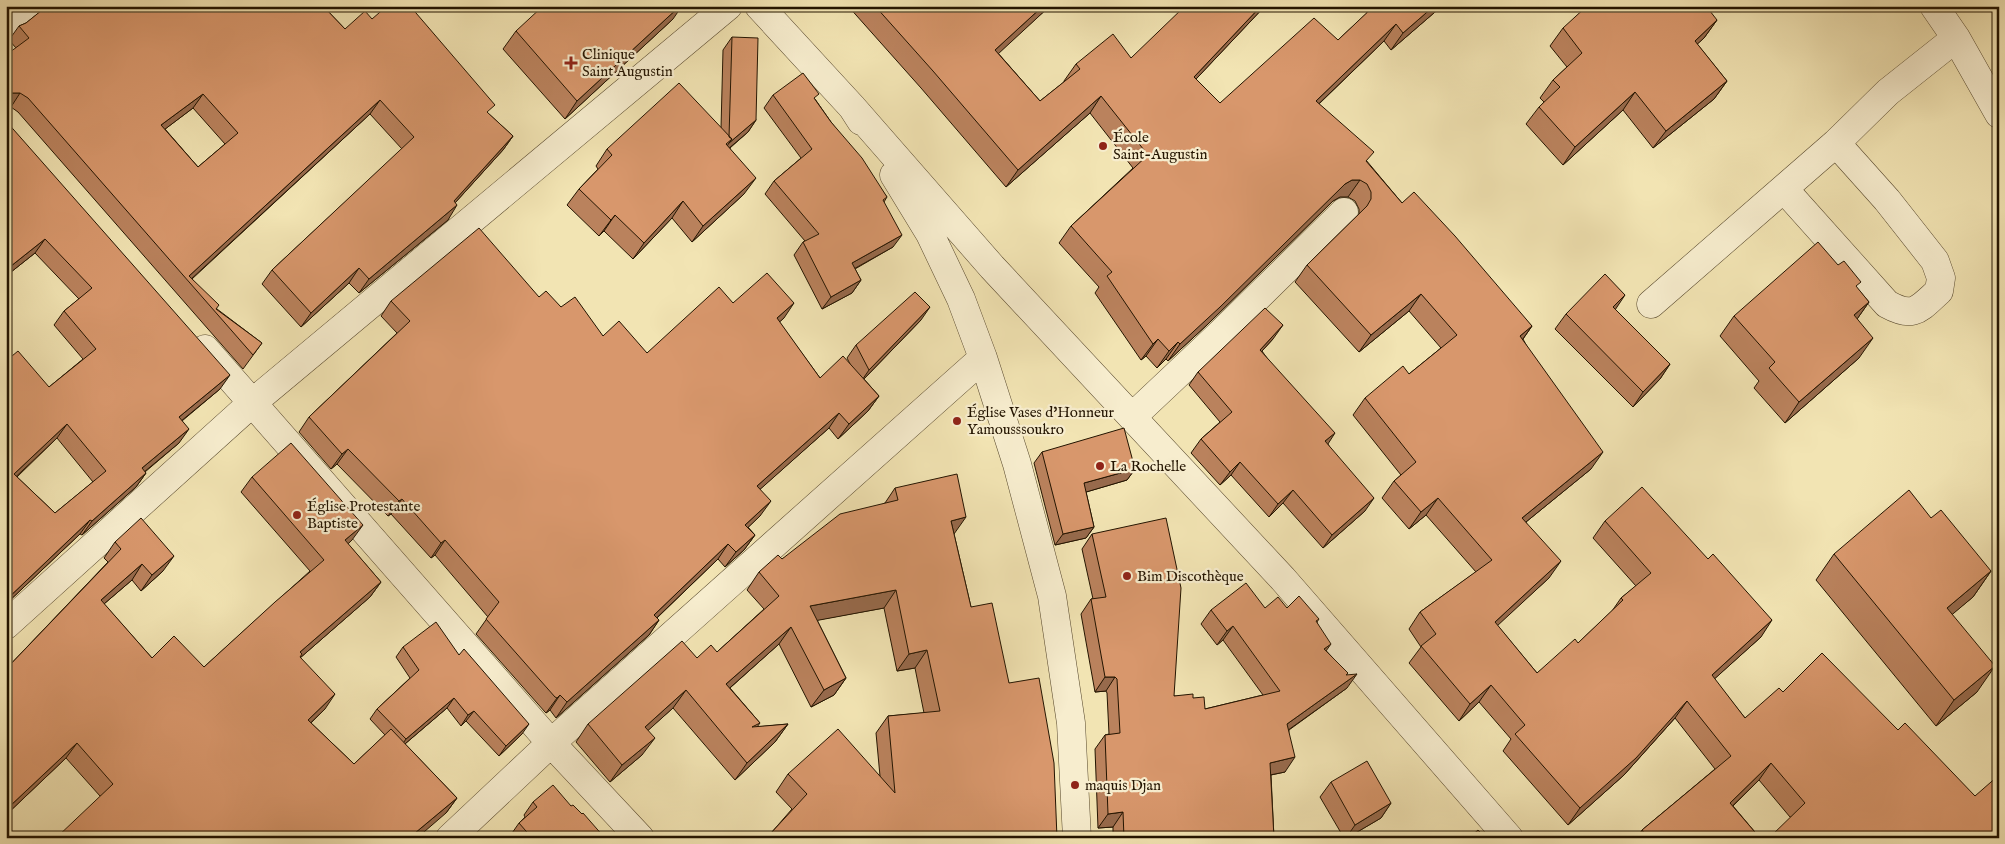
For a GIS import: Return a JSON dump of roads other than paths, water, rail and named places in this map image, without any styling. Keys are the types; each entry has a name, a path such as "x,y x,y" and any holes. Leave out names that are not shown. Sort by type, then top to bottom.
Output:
{"street":[{"path":"6,25 30,6"},
{"path":"7,622 252,403 728,6"},
{"path":"760,6 852,107 992,267 1283,579 1509,838"},
{"path":"1934,6 1956,38 1999,114"},
{"path":"1651,304 1836,143 1888,92 1956,38"},
{"path":"852,107 930,234 961,300 984,358 1018,464 1052,596 1071,723 1077,838"},
{"path":"1784,189 1887,304 1900,312 1917,311 1939,291 1941,278 1935,262 1887,200 1836,143"},
{"path":"1132,417 1219,335 1344,212"},
{"path":"187,329 551,743 640,838"},
{"path":"450,838 551,743 984,358"}],"place":[{"name":"Clinique Saint Augustin","path":"571,63"},
{"name":"École Saint-Augustin","path":"1103,146"},
{"name":"Église Vases d'Honneur Yamousssoukro","path":"957,421"},
{"name":"La Rochelle","path":"1100,466"},
{"name":"Église Protestante Baptiste","path":"297,515"},
{"name":"Bim Discothèque","path":"1127,576"},
{"name":"maquis Djan","path":"1075,785"}]}
